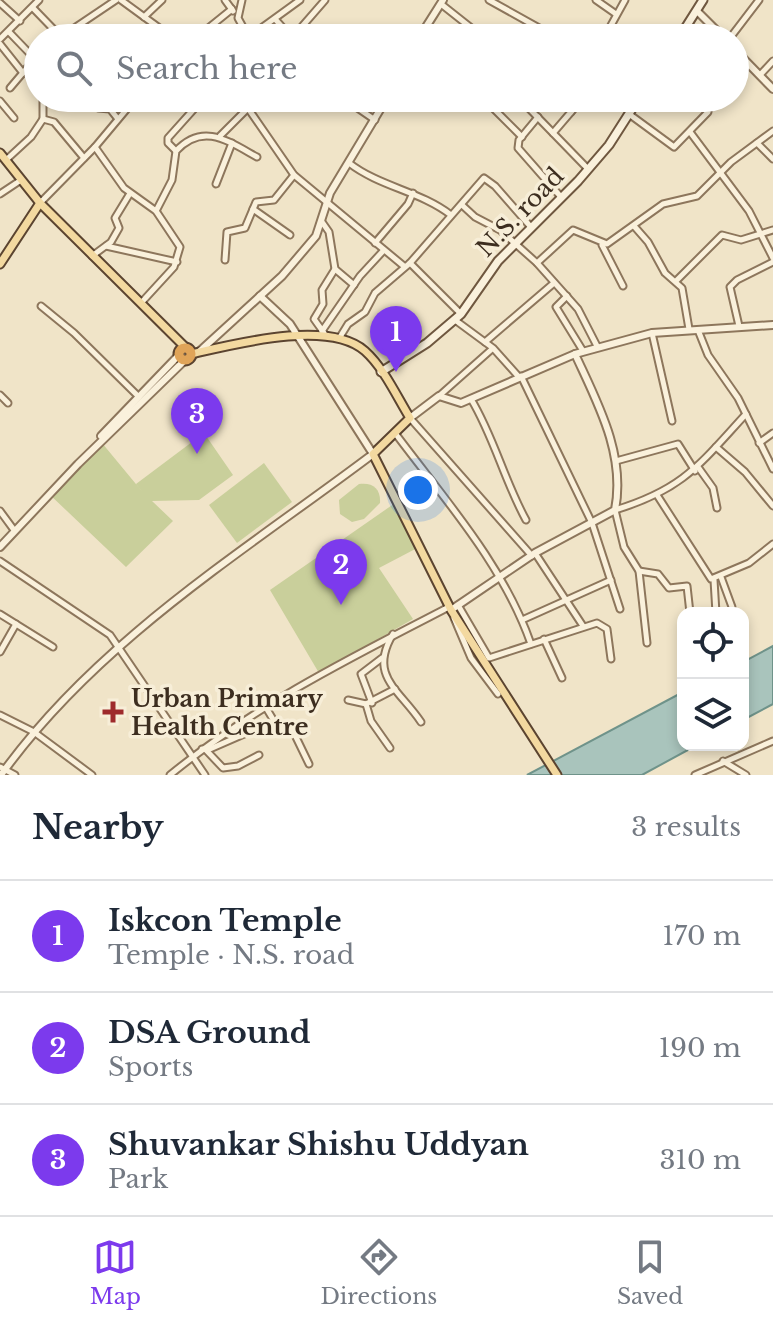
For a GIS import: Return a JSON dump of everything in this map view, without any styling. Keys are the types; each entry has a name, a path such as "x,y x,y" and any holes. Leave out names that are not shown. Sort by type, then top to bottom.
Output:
{"main road":[{"path":"688,24 703,0"},
{"name":"N.S. road","path":"381,372 427,343 458,317 513,244 588,169 629,114"},
{"path":"3,157 40,203 188,354 324,333 362,348 410,418 373,454 451,610 557,775"},
{"path":"0,264 40,203"}],"street":[{"path":"10,88 23,73 0,42 39,0"},
{"path":"78,24 119,0 130,2 153,24"},
{"path":"144,17 162,0"},
{"path":"225,0 241,24"},
{"path":"238,18 242,0"},
{"path":"268,24 300,0"},
{"path":"304,24 325,0"},
{"path":"489,0 532,24"},
{"path":"596,0 616,14"},
{"path":"611,24 625,0"},
{"path":"739,24 759,0"},
{"path":"428,24 442,2 468,24"},
{"path":"0,3 20,21"},
{"path":"33,8 47,24"},
{"path":"213,24 232,9"},
{"path":"697,11 711,24"},
{"path":"275,19 279,24"},
{"path":"9,32 24,46"},
{"path":"760,75 773,61"},
{"path":"749,64 773,89"},
{"path":"0,101 14,118"},
{"path":"3,157 31,137 43,119 43,112"},
{"path":"112,112 118,119"},
{"path":"40,203 95,147 124,112"},
{"path":"176,151 168,143 168,138 191,112"},
{"path":"220,136 244,112"},
{"path":"251,112 294,175 375,243 408,265 519,376 592,523 620,609"},
{"path":"363,112 376,121"},
{"path":"0,547 49,488 140,398 188,354 260,296 296,261 322,222 325,203 380,112"},
{"path":"497,112 522,137"},
{"path":"533,112 588,169"},
{"path":"553,133 571,112"},
{"path":"629,114 674,147 708,112"},
{"path":"538,117 522,137 518,148 562,198"},
{"path":"43,119 54,122 84,158"},
{"path":"602,245 669,201 692,199 773,131"},
{"path":"690,132 722,172 773,260 730,287 739,326"},
{"path":"156,211 172,180 176,151 195,137 220,136 257,157"},
{"path":"216,184 232,143"},
{"path":"757,143 773,159"},
{"path":"95,147 129,195 156,211 180,247 177,262 140,303"},
{"path":"349,163 372,178 413,193 451,215"},
{"path":"225,260 227,232 245,228 259,200 278,197 294,175"},
{"path":"340,337 348,324 365,312 375,293 408,265 484,178 530,226"},
{"path":"0,194 21,180"},
{"path":"375,243 408,204 413,193"},
{"path":"91,257 106,246 118,230 115,218 129,195"},
{"path":"462,205 537,263 585,320 597,346"},
{"path":"253,209 290,235"},
{"path":"322,222 329,232 335,269 354,285"},
{"path":"634,226 648,242 665,273 676,281 685,299 689,329"},
{"path":"537,263 573,230 583,232 602,245 623,286"},
{"path":"676,281 722,235 741,240 773,230"},
{"path":"106,246 177,262"},
{"path":"335,269 322,290 323,304 314,319 324,333 354,285 384,250"},
{"path":"485,342 554,283"},
{"path":"15,775 2,770 34,732 118,647 373,454 290,324 260,296"},
{"path":"567,296 556,307 583,351"},
{"path":"41,306 82,340 140,398"},
{"path":"299,338 316,324"},
{"path":"439,396 455,404 583,351 652,333 773,325"},
{"path":"698,329 708,355 746,414 773,469"},
{"path":"652,333 672,421"},
{"path":"493,348 410,418 533,554 583,626"},
{"path":"12,533 188,354"},
{"path":"575,354 603,415 616,461 615,510 624,547 639,571 647,643"},
{"path":"0,395 8,403"},
{"path":"471,399 486,424 503,477 526,520"},
{"path":"203,749 265,706 393,633 451,610 533,554 615,510 657,495 697,469 746,414"},
{"path":"395,433 500,575 531,644"},
{"path":"759,443 773,434"},
{"path":"616,461 678,444 713,488 717,508"},
{"path":"716,447 745,472 773,506"},
{"path":"657,495 714,580 716,607"},
{"path":"0,511 12,533"},
{"path":"714,580 758,557 773,544"},
{"path":"0,561 101,628 118,647 205,775"},
{"path":"639,571 658,574 669,588 687,586 689,607"},
{"path":"721,577 732,607"},
{"path":"522,620 611,580"},
{"path":"458,605 487,658 597,623 607,629 611,659"},
{"path":"451,610 471,658 498,694"},
{"path":"0,614 53,647"},
{"path":"0,652 16,624"},
{"path":"390,748 371,721 361,674 382,658 393,633"},
{"path":"544,639 562,678"},
{"path":"382,658 385,676 421,722"},
{"path":"348,700 369,704 395,689"},
{"path":"265,706 274,721 293,731 309,764"},
{"path":"0,715 34,732 92,775"},
{"path":"170,775 193,754 274,721"},
{"path":"695,775 773,741"},
{"path":"203,749 223,768 238,766 259,755"},
{"path":"723,761 746,775"}],"green space":[{"path":"204,433 233,475 199,500 152,501 173,521 126,567 48,493 102,443 145,495 136,484"},
{"path":"264,463 292,502 237,543 209,505"},
{"path":"359,484 375,488 380,503 364,519 352,522 340,514 339,500"},
{"path":"398,501 421,546 379,568 413,619 319,673 270,590"}],"water":[{"path":"773,646 773,704 749,717 749,679 749,659"},
{"path":"677,695 677,751 686,751 642,775 527,775"}],"place":[{"name":"Iskcon Temple","path":"396,372"},
{"name":"Shuvankar Shishu Uddyan","path":"197,454"},
{"name":"DSA Ground","path":"341,605"},
{"name":"Urban Primary Health Centre","path":"113,712"}]}
